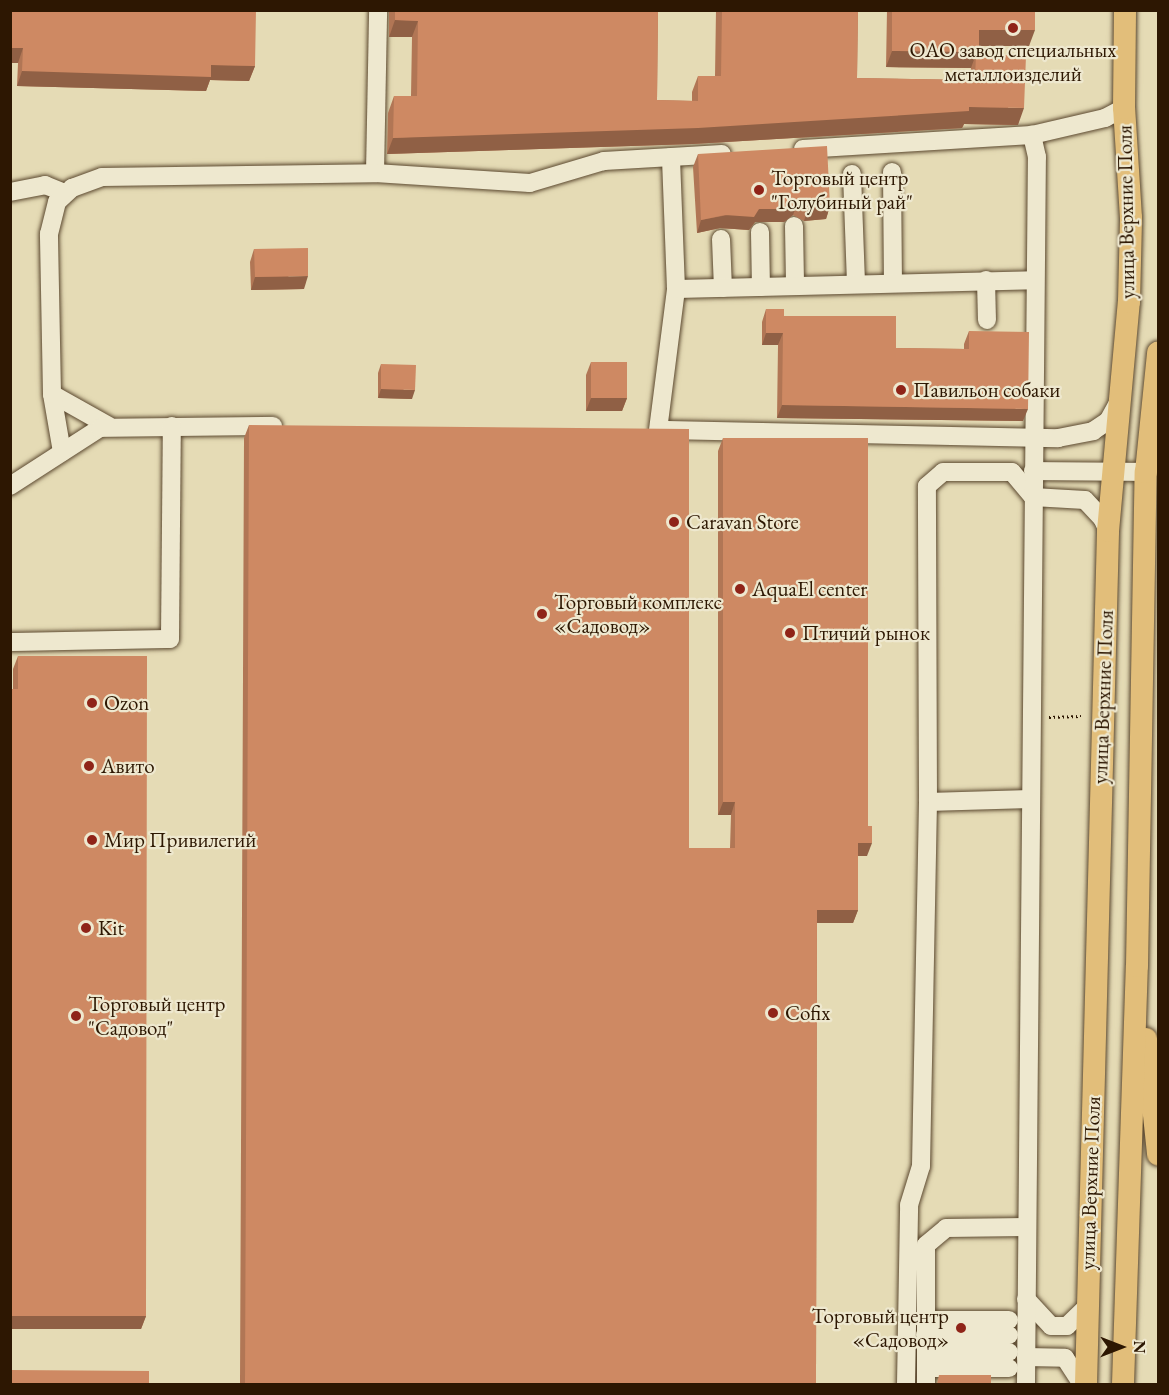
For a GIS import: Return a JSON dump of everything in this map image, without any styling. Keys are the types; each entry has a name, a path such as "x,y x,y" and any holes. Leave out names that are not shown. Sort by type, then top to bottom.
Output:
{"main road":[{"name":"улица Верхние Поля","path":"1084,1384 1108,531 1111,472 1121,399 1131,218 1124,108 1125,10"},
{"name":"улица Верхние Поля","path":"1123,1384 1137,966 1146,472 1158,353"},
{"path":"1137,966 1158,1154"}],"street":[{"path":"375,173 378,10"},
{"path":"788,150 1032,135 1106,118 1124,108"},
{"path":"1026,1384 1012,1353 1026,1299 1037,157 1032,135"},
{"path":"62,452 52,394 49,234 53,210 65,193 102,177 375,173 530,183 604,161 741,152"},
{"path":"658,430 676,289 671,157"},
{"path":"892,172 893,283"},
{"path":"852,174 856,284"},
{"path":"10,192 45,185 65,193"},
{"path":"794,226 795,286"},
{"path":"760,232 761,287"},
{"path":"721,239 723,288"},
{"path":"986,280 987,320"},
{"path":"676,289 1035,280"},
{"path":"52,394 110,426"},
{"path":"634,430 1058,438 1093,430 1108,421 1121,399"},
{"path":"10,486 62,452 110,426 289,426"},
{"path":"10,642 170,639 172,426"},
{"path":"1033,471 1146,472"},
{"path":"906,1384 909,1205 921,1166 928,802 927,486 943,472 1012,472 1033,497"},
{"path":"1033,497 1078,496 1102,518 1108,531"},
{"path":"928,802 1030,799"},
{"path":"926,1352 926,1245 945,1228 1026,1227"},
{"path":"1026,1299 1051,1326 1067,1326 1087,1306"},
{"path":"926,1352 1012,1353 1065,1358 1084,1384"},
{"path":"926,1352 1012,1353"}],"path":[{"path":"1031,718 1081,716"}],"building":[{"path":"10,10 256,10 255,66 211,65 211,77 22,71 23,48 10,48"},
{"path":"395,10 658,10 657,100 698,101 698,76 721,76 722,10 858,10 857,78 975,80 976,54 1026,56 1024,108 969,107 969,111 698,128 393,138 394,96 417,96 418,21 395,20"},
{"path":"892,10 1035,10 1035,30 979,30 979,52 892,51"},
{"name":"Торговый центр \"Голубиный рай\"","path":"827,146 830,206 808,208 798,202 789,209 759,209 754,217 725,215 701,220 698,154"},
{"path":"308,248 308,276 255,277 254,249"},
{"name":"Павильон собаки","path":"766,309 784,309 784,316 896,316 896,348 969,349 969,331 1029,332 1028,409 782,405 783,333 766,333"},
{"path":"591,362 627,362 627,398 591,398"},
{"path":"381,364 416,365 415,390 381,389"},
{"path":"249,425 689,429 689,848 735,848 735,802 723,802 723,438 868,438 868,826 872,826 872,843 858,843 858,910 817,910 816,1384 245,1384"},
{"name":"Торговый центр \"Садовод\"","path":"18,656 147,656 146,1316 10,1316 10,689 18,689"},
{"path":"10,1370 149,1371 149,1384 10,1384"},
{"path":"939,1375 991,1375 991,1384 937,1384"}],"place":[{"name":"ОАО завод специальных металлоизделий","path":"1013,28"},
{"name":"Торговый центр \"Голубиный рай\"","path":"759,190"},
{"name":"Павильон собаки","path":"901,390"},
{"name":"Caravan Store","path":"674,522"},
{"name":"AquaEl center","path":"740,589"},
{"name":"Торговый комплекс «Садовод»","path":"542,614"},
{"name":"Птичий рынок","path":"790,633"},
{"name":"Ozon","path":"92,703"},
{"name":"Авито","path":"89,766"},
{"name":"Мир Привилегий","path":"92,840"},
{"name":"Kit","path":"86,928"},
{"name":"Cofix","path":"773,1013"},
{"name":"Торговый центр \"Садовод\"","path":"76,1016"},
{"name":"Торговый центр «Садовод»","path":"961,1328"}]}
